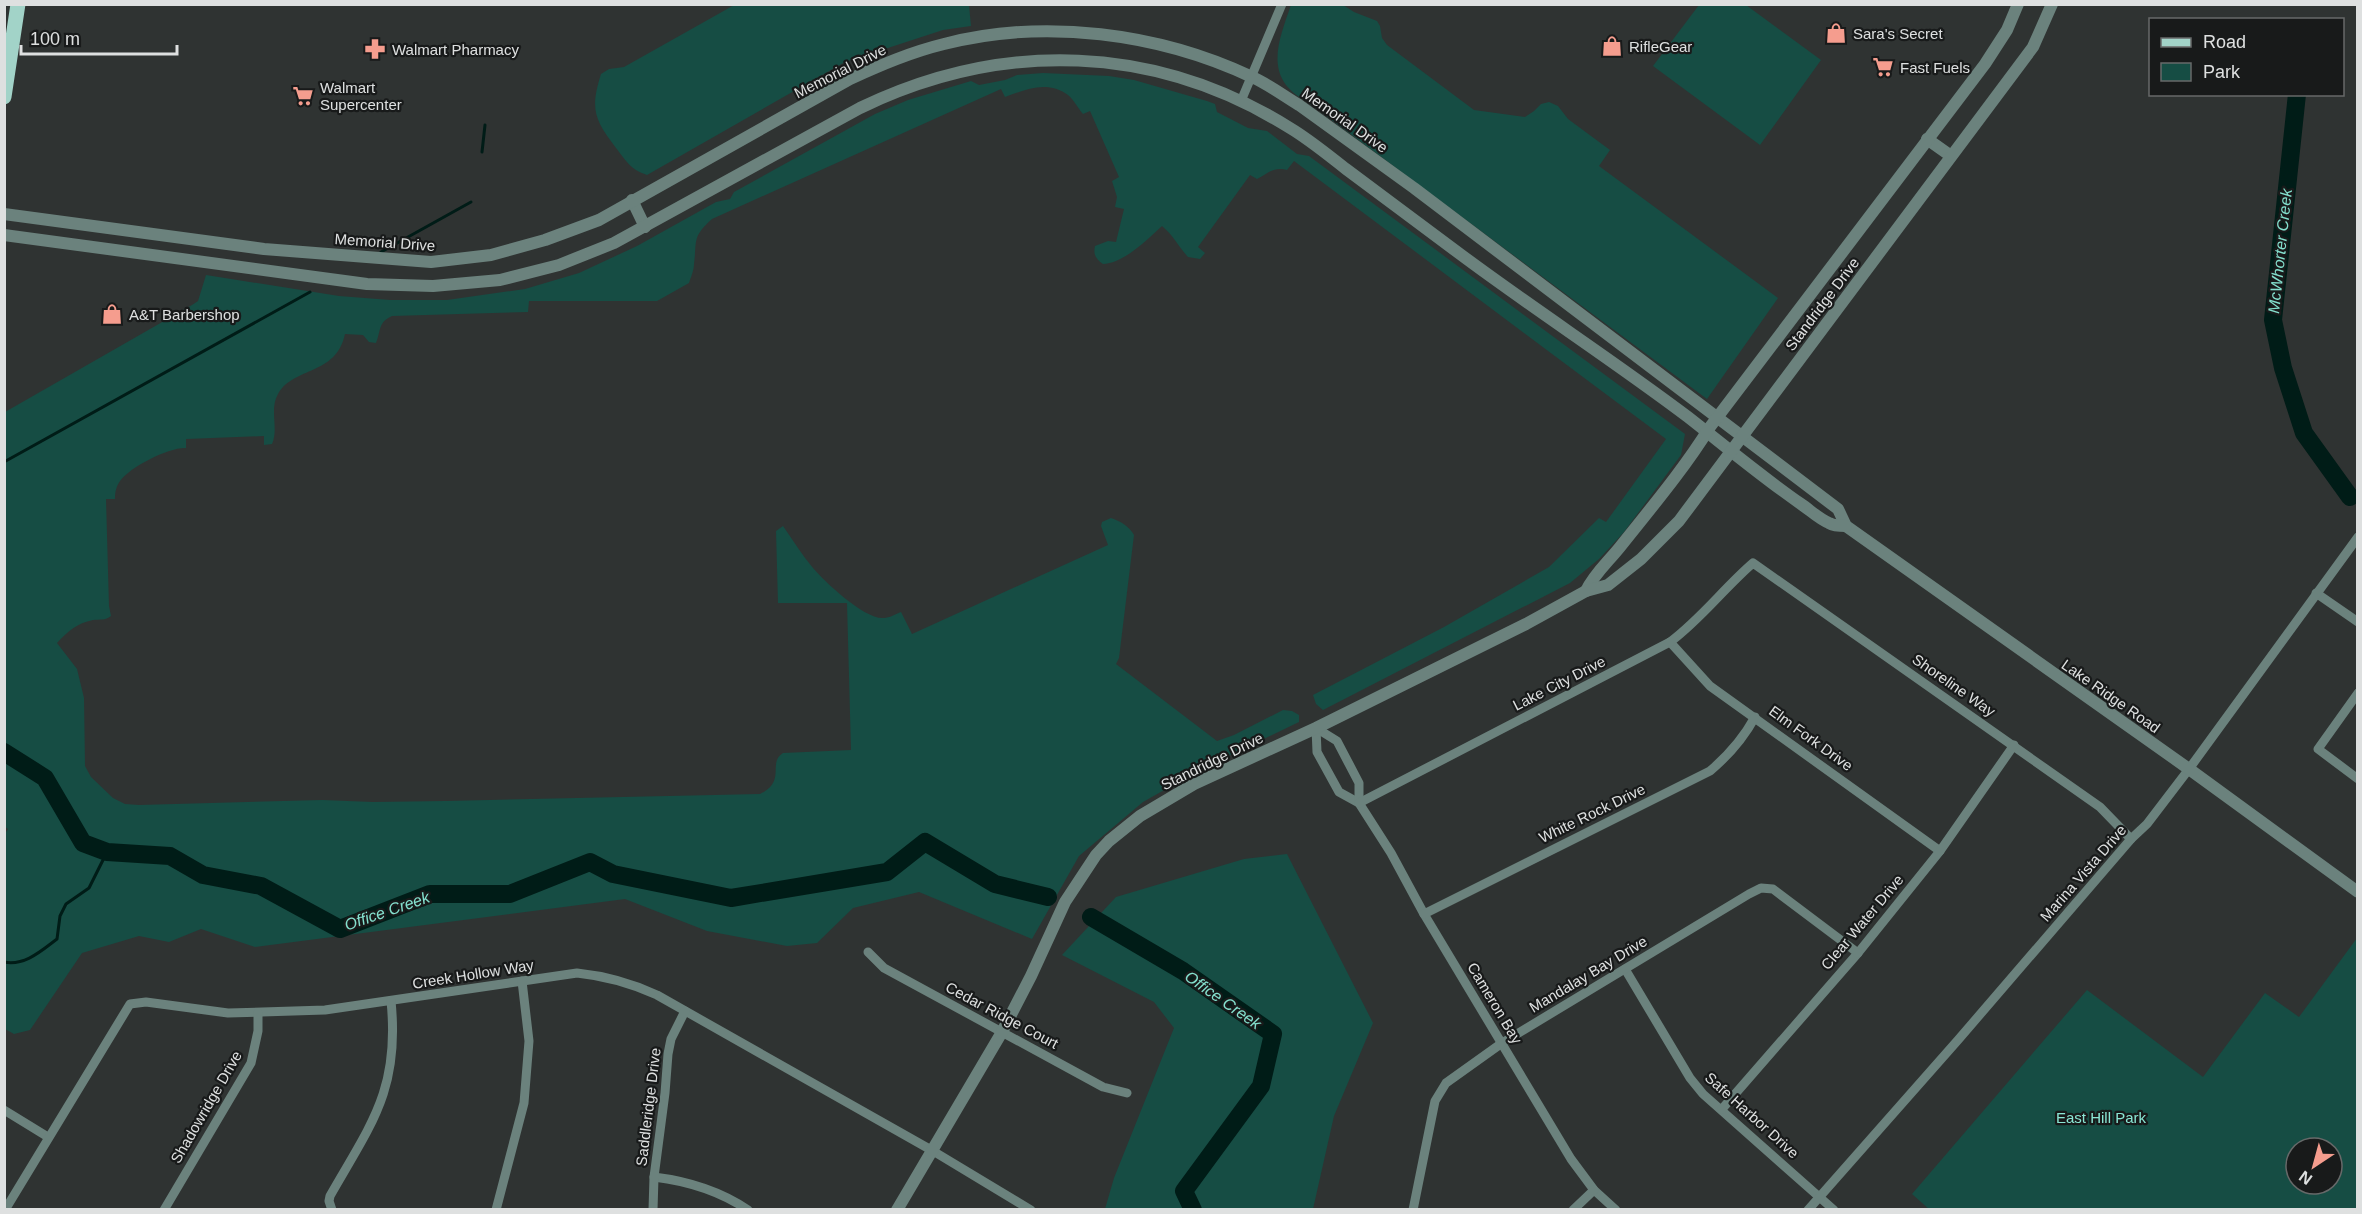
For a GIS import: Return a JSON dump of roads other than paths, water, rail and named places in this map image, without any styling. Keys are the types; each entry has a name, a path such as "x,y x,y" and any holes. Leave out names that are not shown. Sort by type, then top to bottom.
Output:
{"main road":[{"path":"4,97 8,46 18,4"}],"street":[{"path":"1241,101 1282,4"},
{"name":"Standridge Drive","path":"1586,591 1593,577 1608,563 1672,481 1985,64 2007,30 2018,4"},
{"name":"Standridge Drive","path":"897,1209 1002,1032 1065,902 1090,863 1109,841 1140,816 1194,784 1316,728 1526,624 1586,591 1608,585 1641,559 1679,521 1732,452 2033,47 2052,4"},
{"name":"Memorial Drive","path":"4,214 72,225 264,249 431,262 491,255 545,240 600,220 850,80 891,61 945,44 994,35 1027,32 1088,33 1147,42 1202,57 1253,77 1299,105 1404,181 1743,436"},
{"path":"4,235 368,284 432,286 500,280 559,265 614,243 888,94 934,78 971,69 1043,60 1117,63 1156,70 1241,101 1292,129 1732,452"},
{"path":"1928,139 1951,156"},
{"path":"632,201 645,227"},
{"path":"198,261 200,240"},
{"name":"Lake Ridge Road","path":"1743,436 1838,509 1846,526"},
{"name":"Lake Ridge Road","path":"1732,452 1781,491 1831,524 1846,526 2358,892"},
{"name":"Marina Vista Drive","path":"1808,1209 1958,1041 2146,824 2189,769 2358,537"},
{"name":"Lake City Drive","path":"1359,804 1670,642 1703,614 1753,563"},
{"name":"Shoreline Way","path":"1753,563 2100,807 2131,839"},
{"path":"2316,593 2358,622"},
{"name":"Elm Fork Drive","path":"1670,642 1710,686 1940,851"},
{"path":"2358,693 2318,749 2358,779"},
{"name":"White Rock Drive","path":"1424,914 1710,771 1727,757 1745,735 1755,717"},
{"name":"Cameron Bay","path":"1316,728 1337,741 1359,783 1359,804"},
{"name":"Cameron Bay","path":"1316,728 1317,752 1339,792 1359,804 1391,853 1424,914 1571,1159 1594,1190 1616,1209"},
{"name":"Clear Water Drive","path":"1722,1109 1858,953 1940,851 2014,745"},
{"name":"Mandalay Bay Drive","path":"1413,1209 1435,1101 1446,1083 1502,1043 1761,888 1773,890 1792,902 1858,953"},
{"name":"Cedar Ridge Court","path":"868,952 884,968 1103,1088 1127,1093"},
{"name":"Safe Harbor Drive","path":"1625,969 1690,1078 1703,1094 1834,1209"},
{"name":"Creek Hollow Way","path":"48,1137 130,1004 146,1002 194,1010 258,1013 325,1010 522,981 577,974 599,975 636,985 685,1011 1031,1209"},
{"path":"496,1209 524,1103 529,1041 522,981"},
{"path":"332,1209 330,1196 365,1138 384,1098 394,1052 391,1001"},
{"name":"Saddleridge Drive","path":"653,1209 654,1177 668,1054 671,1039 685,1011"},
{"name":"Shadowridge Drive","path":"164,1209 251,1063 258,1031 258,1013"},
{"path":"4,1110 48,1137 5,1209"},
{"path":"654,1177 698,1186 722,1195 748,1209"},
{"path":"1573,1209 1594,1190"}],"waterway":[{"name":"McWhorter Creek","path":"2297,96 2273,320 2283,368 2304,433 2350,497"},
{"path":"482,152 485,125"},
{"path":"381,252 471,202"},
{"path":"4,462 310,292"},
{"name":"Office Creek","path":"4,752 45,778 83,843 107,852 170,856 203,875 261,886 340,929 430,894 510,894 590,862 613,874 731,898 887,872 925,842 995,884 1048,897"},
{"path":"4,962 26,960 57,939 60,916 66,904 89,888 107,852"},
{"name":"Office Creek","path":"1091,917 1183,971 1273,1034 1261,1086 1184,1191 1193,1210"}],"place":[{"name":"Sara's Secret","path":"1836,33"},
{"name":"RifleGear","path":"1612,46"},
{"name":"Walmart Pharmacy","path":"375,49"},
{"name":"Fast Fuels","path":"1883,67"},
{"name":"Walmart Supercenter","path":"303,96"},
{"name":"A&T Barbershop","path":"112,314"}],"park label":[{"name":"East Hill Park","path":"2101,1117"}]}
